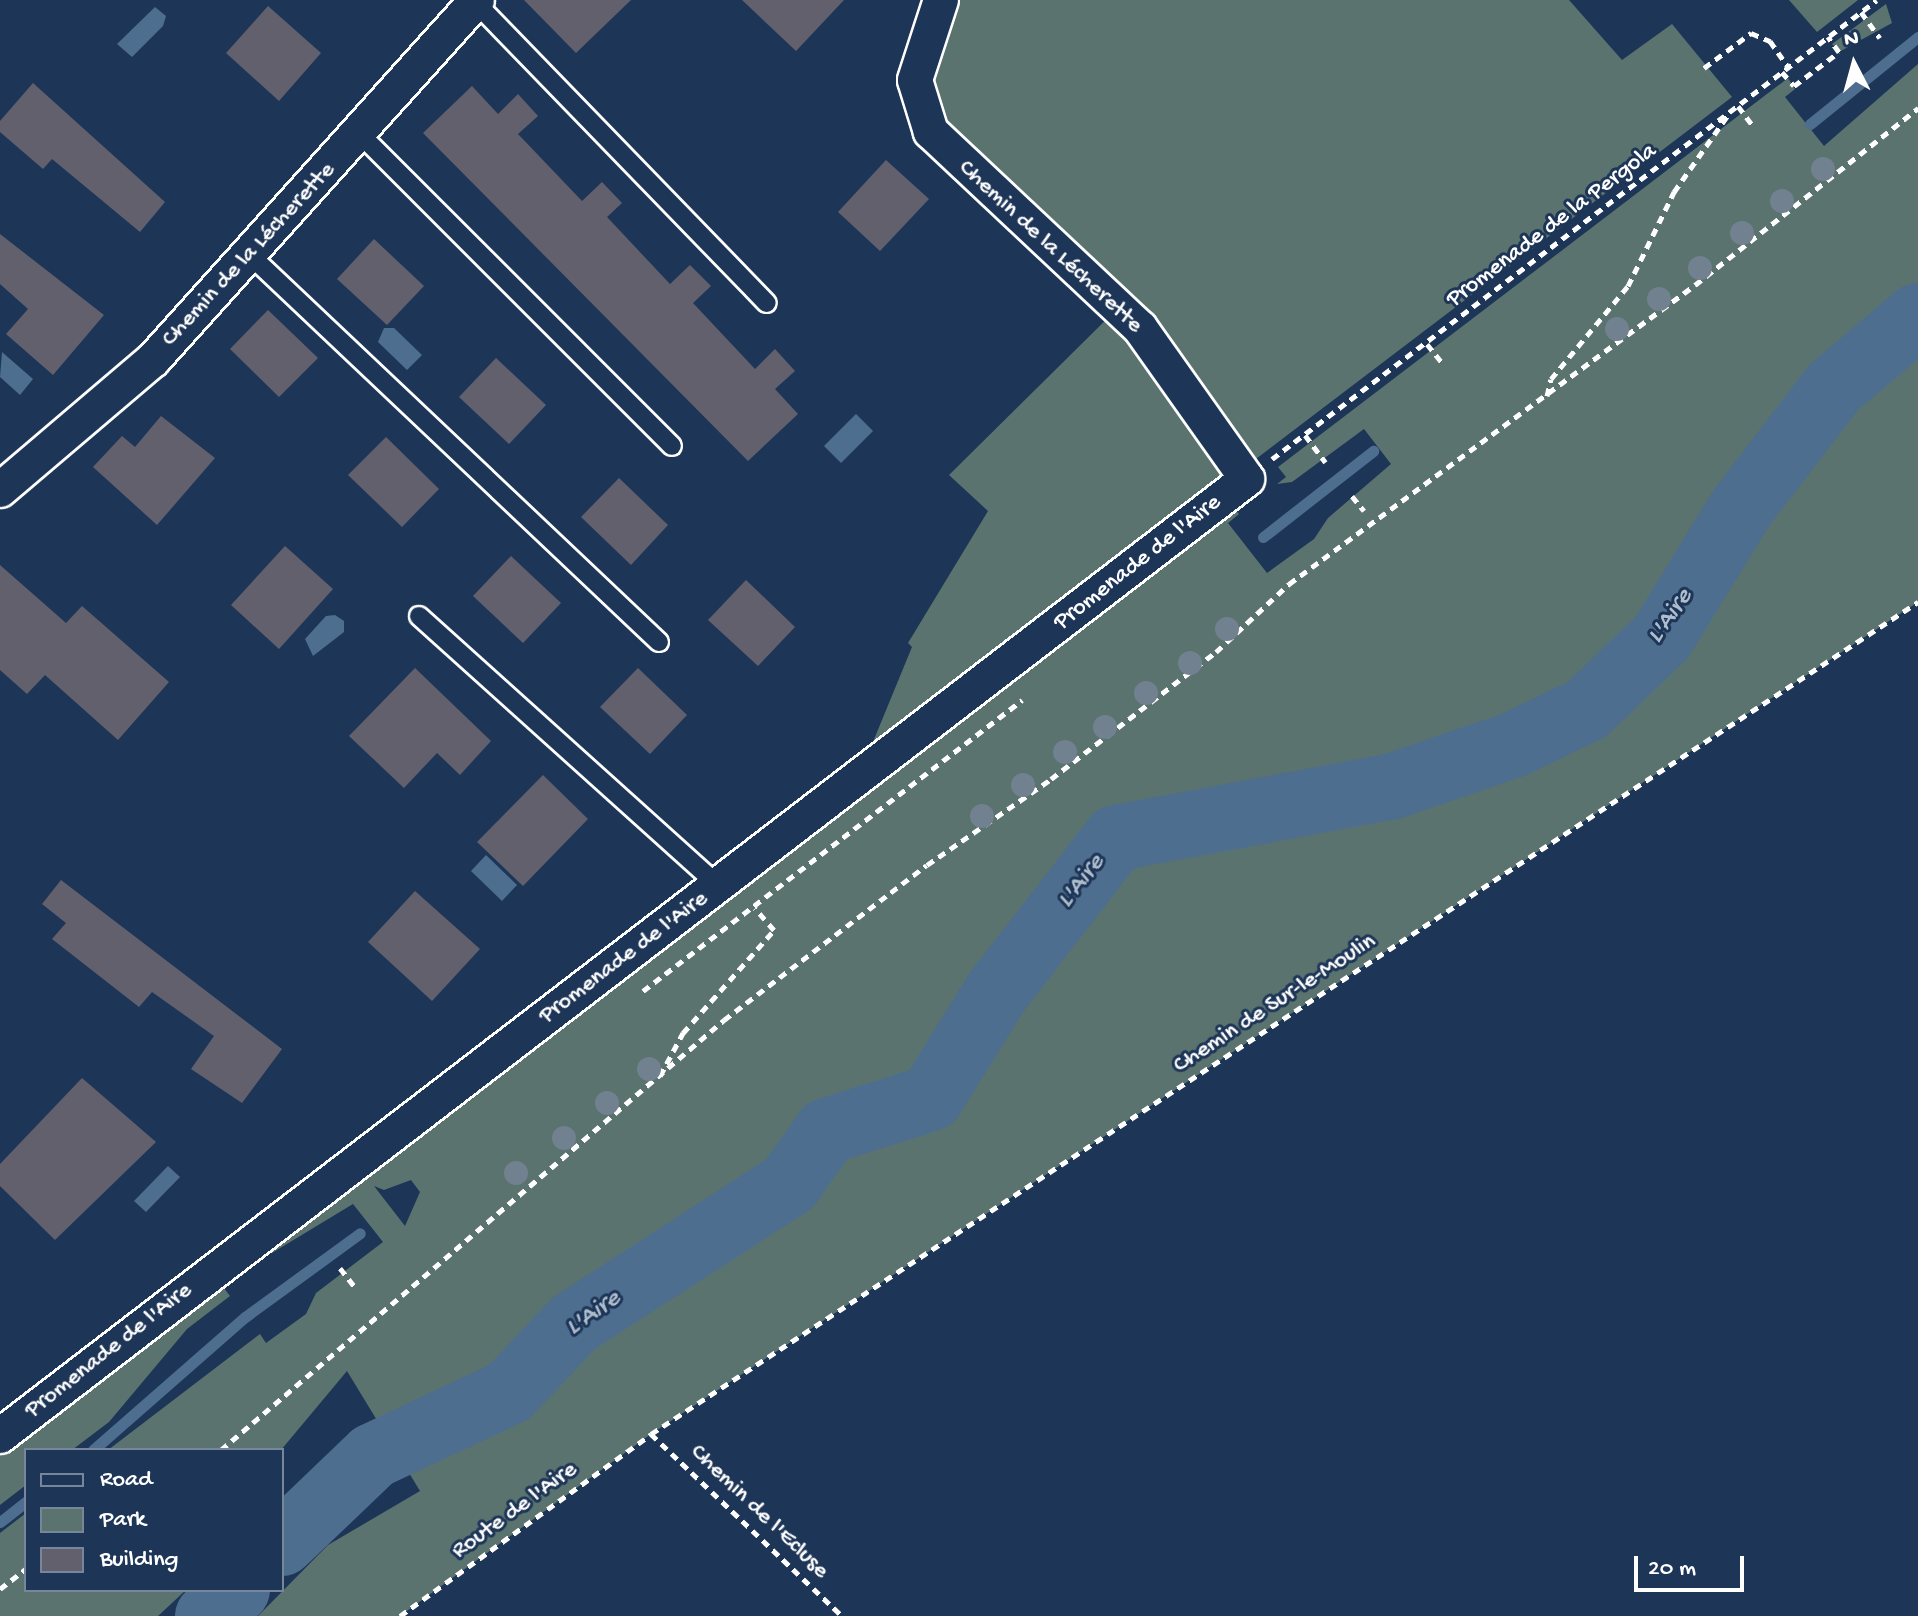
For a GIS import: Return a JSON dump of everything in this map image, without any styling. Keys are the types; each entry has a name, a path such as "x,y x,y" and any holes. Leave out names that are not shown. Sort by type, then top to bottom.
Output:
{"street":[{"name":"Chemin de la Lécherette","path":"941,0 915,80 931,132 1140,328 1247,479"},
{"name":"Chemin de la Lécherette","path":"0,490 153,360 360,134 476,1"},
{"name":"Promenade de l'Aire","path":"0,1436 1247,479"}],"lane":[{"path":"476,1 767,303"},
{"path":"360,134 672,446"},
{"path":"250,255 659,642"},
{"path":"419,616 719,886"}],"path":[{"name":"Promenade de la Pergola","path":"1247,479 1877,0"},
{"path":"1861,12 1880,38"},
{"path":"1704,68 1751,33 1770,41 1794,86 1839,52 1828,37"},
{"path":"1738,106 1753,126"},
{"path":"224,1448 541,1172 658,1080 724,1020 901,884 1216,652 1289,584 1547,396 1918,108"},
{"path":"1547,396 1551,379 1628,286 1674,192 1731,111"},
{"path":"1427,344 1444,365"},
{"path":"1305,435 1325,462"},
{"path":"1352,496 1364,511"},
{"name":"Chemin de Sur-le-Moulin","path":"651,1434 1918,602"},
{"path":"632,1000 1030,694"},
{"path":"658,1080 683,1033 774,930 755,908"},
{"path":"340,1268 355,1287"},
{"name":"Route de l'Aire","path":"400,1616 651,1434"},
{"name":"Chemin de l'Ecluse","path":"651,1434 842,1616"},
{"path":"0,1589 24,1571"}],"green space":[{"path":"952,0 1569,0 1622,60 1672,24 1732,97 868,754 912,647 908,643 988,511 949,475 1126,300 947,130 932,106 931,67"},
{"path":"1789,0 1858,0 1817,32"},
{"path":"1886,4 1892,23 1839,52 1832,44"},
{"path":"1918,64 1918,602 651,1434 400,1616 258,1616 328,1545 420,1491 347,1371 283,1448 111,1448 260,1334 266,1343 306,1314 316,1293 383,1242 353,1204 272,1253 264,1244 1230,503 1239,514 1228,523 1267,573 1314,539 1328,518 1391,464 1364,429 1292,482 1277,484 1286,477 1278,467 1788,78 1795,89 1785,97 1824,146","holes":["411,1180 420,1192 405,1226 374,1186 384,1190"]},
{"path":"217,1279 230,1296 187,1329 109,1422 75,1448 24,1448 24,1487 0,1505 0,1444"},
{"path":"24,1515 24,1592 184,1592 158,1616 0,1616 0,1533"}],"water":[{"path":"155,7 166,16 163,26 132,57 117,44"},
{"path":"384,328 394,328 422,355 407,370 378,342"},
{"path":"2,352 33,379 20,395 0,377"},
{"path":"856,414 873,431 841,463 824,446"},
{"path":"335,615 344,621 344,632 313,656 305,639 326,616"},
{"path":"486,855 517,885 502,901 471,871"},
{"path":"168,1166 180,1177 146,1212 134,1201"}],"building":[{"path":"524,0 631,0 576,53"},
{"path":"742,0 844,0 796,51"},
{"path":"268,6 321,53 279,101 226,53"},
{"path":"33,83 165,202 140,232 52,159 43,169 0,132 0,121"},
{"path":"472,86 498,114 518,94 538,116 518,134 582,201 602,182 622,203 607,217 670,284 690,265 711,286 693,303 755,369 775,349 795,371 775,389 798,414 748,461 423,133"},
{"path":"886,160 929,199 880,251 838,212"},
{"path":"0,234 104,315 53,375 6,334 28,309 0,284"},
{"path":"374,239 424,286 387,325 337,279"},
{"path":"268,310 318,358 279,397 230,349"},
{"path":"496,358 546,405 509,444 459,397"},
{"path":"161,416 215,458 157,525 93,467 122,436 135,447"},
{"path":"386,437 439,489 402,527 348,475"},
{"path":"619,478 668,525 631,565 581,517"},
{"path":"285,546 333,589 279,649 231,605"},
{"path":"511,556 561,603 523,643 473,596"},
{"path":"0,565 66,623 82,606 169,682 118,740 45,675 27,694 0,670"},
{"path":"746,580 795,627 758,666 708,620"},
{"path":"415,668 491,741 460,775 437,753 404,788 349,736"},
{"path":"638,668 687,715 650,754 600,707"},
{"path":"543,775 588,819 523,886 477,842"},
{"path":"61,880 282,1049 242,1103 191,1069 214,1036 152,992 139,1007 52,939 66,923 42,904"},
{"path":"415,891 480,949 432,1001 368,942"},
{"path":"82,1078 156,1142 55,1240 0,1186 0,1164"}],"waterway":[{"path":"1810,124 1918,37"},
{"name":"L'Aire","path":"284,1541 373,1456 509,1392 574,1323 789,1184 827,1131 931,1098 996,993 1116,838 1393,786 1513,745 1587,709 1662,637 1742,507 1834,387 1918,316"},
{"path":"1263,537 1373,451"},
{"path":"95,1448 245,1317 360,1233"},
{"path":"0,1522 24,1504"},
{"name":"L'Aire","path":"208,1616 235,1592"}]}
